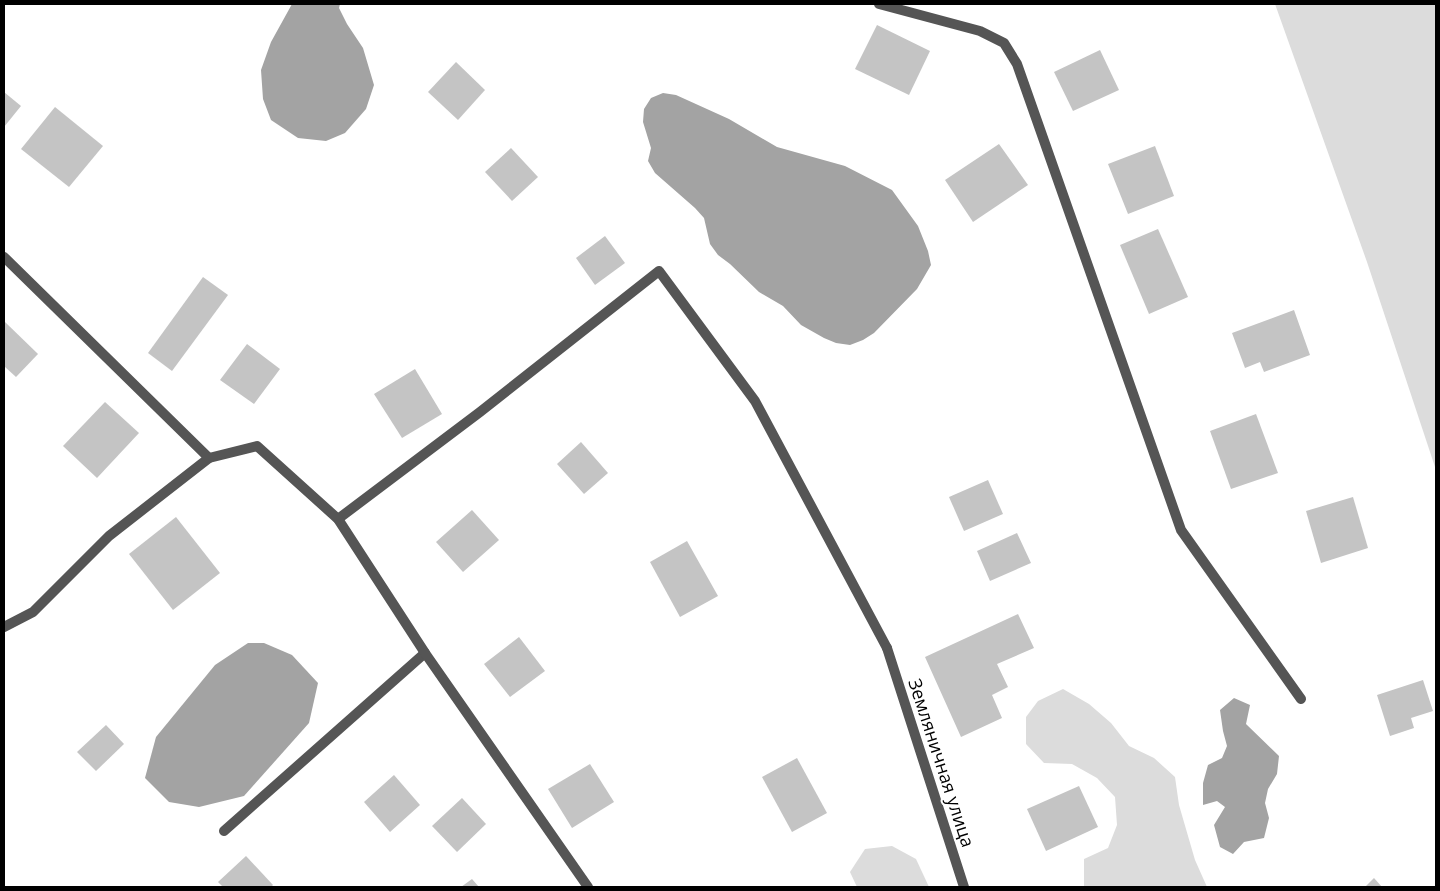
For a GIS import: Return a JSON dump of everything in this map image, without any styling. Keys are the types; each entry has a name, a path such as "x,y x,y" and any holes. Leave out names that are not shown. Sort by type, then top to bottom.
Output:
{"street":[{"path":"879,4 980,31 1004,43 1017,64 1181,530 1301,699"},
{"path":"4,257 209,458"},
{"name":"Земляничная улица","path":"338,519 480,412 659,270 755,401 887,648 964,887"},
{"path":"4,627 33,612 108,536 209,458 257,446 338,519 425,653 588,887"},
{"path":"224,832 425,653"}],"shaded area":[{"path":"292,4 340,4 339,8 347,24 363,48 374,85 366,109 345,133 326,141 298,138 271,120 263,99 261,70 271,42"},
{"path":"1275,4 1436,4 1436,470 1367,262"},
{"path":"663,93 676,95 729,119 777,147 845,166 892,190 918,226 928,251 931,265 917,289 874,333 850,345 836,343 801,325 783,306 759,292 718,255 710,244 704,218 655,173 648,161 651,148 643,122 644,109 651,98"},
{"path":"248,643 264,643 292,655 318,683 309,723 244,796 199,807 169,802 145,778 156,737 215,665"},
{"path":"1063,689 1089,704 1111,723 1129,746 1154,758 1175,777 1179,805 1195,860 1207,887 1084,886 1084,859 1108,848 1117,825 1115,797 1097,778 1072,764 1044,763 1026,744 1026,717 1038,701"},
{"path":"1234,698 1250,705 1246,724 1279,756 1277,774 1268,789 1265,803 1269,818 1264,838 1244,842 1233,854 1220,847 1214,825 1225,807 1217,801 1203,805 1203,783 1208,765 1222,758 1227,746 1220,710"},
{"path":"892,846 916,859 929,887 857,887 850,872 865,849"}],"building":[{"path":"877,25 930,51 909,95 855,69"},
{"path":"1100,50 1119,90 1073,111 1054,72"},
{"path":"456,62 485,90 458,120 428,92"},
{"path":"4,92 21,106 4,127"},
{"path":"55,107 103,146 69,187 21,149"},
{"path":"999,144 1028,185 973,222 945,180"},
{"path":"1155,146 1174,196 1128,214 1108,164"},
{"path":"511,148 538,177 512,201 485,172"},
{"path":"1158,229 1188,297 1149,314 1120,245"},
{"path":"605,236 625,263 595,285 576,258"},
{"path":"203,277 228,295 172,371 148,353"},
{"path":"1294,310 1310,355 1264,372 1260,362 1245,368 1232,333"},
{"path":"4,321 38,354 16,377 4,366"},
{"path":"247,344 280,369 254,404 220,380"},
{"path":"415,369 442,414 402,438 374,394"},
{"path":"105,402 139,433 97,478 63,446"},
{"path":"1256,414 1278,473 1231,489 1210,431"},
{"path":"581,442 608,473 584,494 557,464"},
{"path":"988,480 1003,514 964,531 949,497"},
{"path":"1353,497 1368,548 1321,563 1306,511"},
{"path":"472,510 499,540 463,572 436,542"},
{"path":"176,517 220,573 173,610 129,554"},
{"path":"1017,533 1031,563 990,581 977,551"},
{"path":"687,541 718,596 680,617 650,562"},
{"path":"1018,614 1034,648 997,664 1008,687 992,695 1002,718 961,737 925,657"},
{"path":"519,637 545,671 510,697 484,664"},
{"path":"1423,680 1433,711 1411,718 1414,728 1390,736 1377,695"},
{"path":"106,725 124,744 96,771 77,752"},
{"path":"797,758 827,813 792,832 762,777"},
{"path":"590,764 614,802 572,828 548,789"},
{"path":"394,775 420,805 390,832 364,802"},
{"path":"1079,786 1098,827 1046,851 1027,809"},
{"path":"462,798 486,824 457,852 432,826"},
{"path":"246,856 273,885 271,887 223,887 218,882"},
{"path":"1374,878 1382,887 1365,887"},
{"path":"472,879 479,887 461,887"}]}
